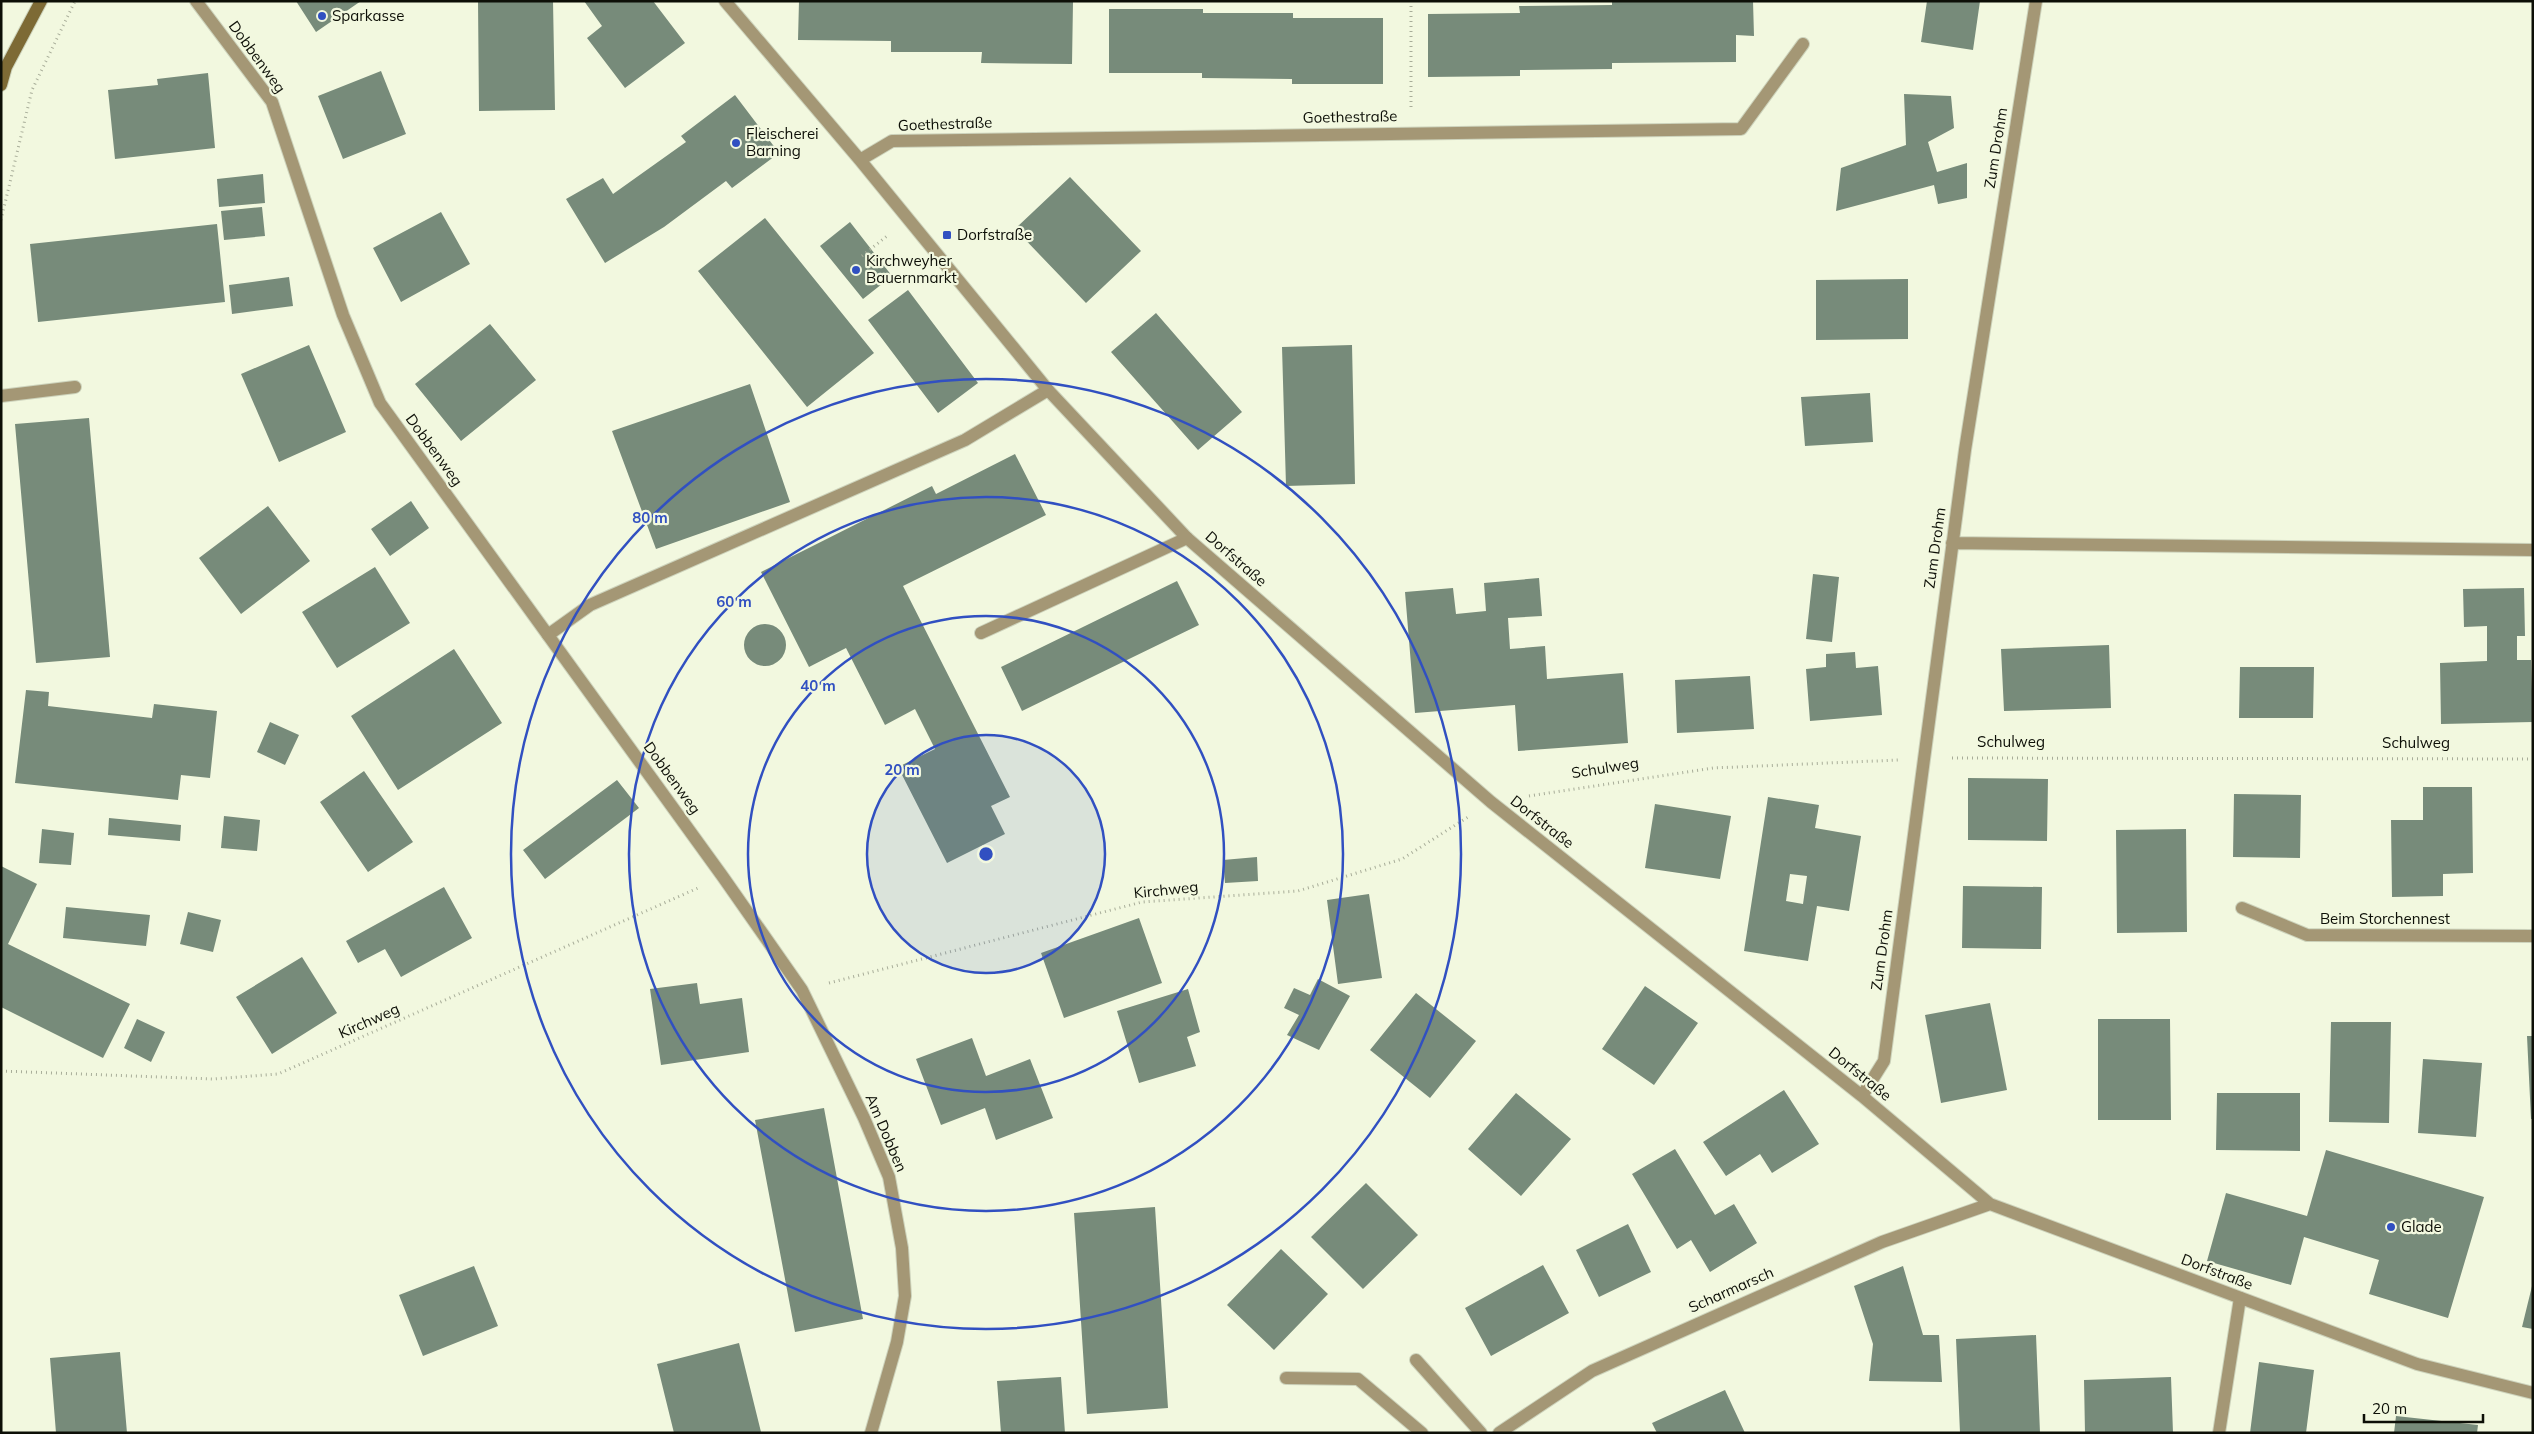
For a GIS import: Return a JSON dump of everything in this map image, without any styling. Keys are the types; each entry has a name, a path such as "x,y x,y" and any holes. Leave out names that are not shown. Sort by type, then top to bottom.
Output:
{"main road":[{"path":"1,85 3,67 41,1"}],"street":[{"name":"Dobbenweg","path":"196,1 272,102 343,315 380,403 723,877"},
{"name":"Dorfstraße","path":"725,1 860,160 1048,390 1187,538 1492,802 1862,1096 1990,1204 2416,1364 2533,1393"},
{"name":"Zum Drohm","path":"1862,1096 1884,1061 1952,543 2036,1"},
{"name":"Goethestraße","path":"860,160 892,141 1741,128 1803,44"},
{"path":"1,396 75,387"},
{"path":"548,635 590,605 965,440 1048,390"},
{"path":"981,632 1187,538"},
{"path":"1952,543 2533,550"},
{"name":"Am Dobben","path":"723,877 802,990 864,1118 889,1177 902,1248 905,1296 897,1342 871,1433"},
{"name":"Beim Storchennest","path":"2242,908 2306,935 2533,936"},
{"name":"Scharmarsch","path":"1499,1433 1592,1371 1882,1242 1990,1204"},
{"path":"2219,1433 2240,1298"},
{"path":"1416,1360 1481,1433"},
{"path":"1286,1378 1358,1380 1422,1433"}],"path":[{"path":"1,220 32,90 75,1"},
{"path":"1411,1 1411,133"},
{"name":"Schulweg","path":"1492,802 1713,768 1925,758 2533,759"},
{"name":"Kirchweg","path":"802,990 1142,902 1298,891 1402,859 1492,802"},
{"name":"Kirchweg","path":"1,1071 213,1079 278,1074 723,877"}],"building":[{"name":"Sparkasse","path":"296,1 361,1 316,32"},
{"path":"478,1 553,1 555,110 479,111"},
{"path":"584,1 653,1 685,43 625,88 587,38 602,26"},
{"path":"799,1 1073,2 1072,64 981,63 982,52 891,52 891,41 798,40"},
{"path":"1612,1 1753,1 1754,36 1736,35 1736,62 1612,63 1612,69 1520,70 1520,76 1428,77 1428,14 1520,13 1519,6 1612,5"},
{"path":"1927,1 1980,1 1973,50 1921,42"},
{"path":"1109,9 1203,9 1203,13 1293,13 1293,18 1383,18 1383,84 1292,84 1292,79 1202,78 1202,73 1109,73"},
{"path":"381,71 406,134 343,159 318,96"},
{"path":"208,73 215,148 115,159 108,90 158,85 157,79"},
{"path":"1904,94 1951,96 1954,128 1928,142 1937,172 1967,163 1967,198 1938,204 1934,185 1836,211 1841,168 1906,145"},
{"path":"735,95 779,153 732,188 726,181 664,227 605,263 566,199 603,178 613,194 686,142 681,136"},
{"path":"263,174 265,203 219,207 217,179"},
{"path":"1070,177 1141,251 1086,303 1015,229"},
{"path":"262,207 265,236 224,240 221,211"},
{"path":"441,212 470,264 401,302 373,248"},
{"path":"765,218 874,353 807,407 698,271"},
{"name":"Kirchweyher Bauernmarkt","path":"850,222 892,276 863,299 820,246"},
{"path":"217,224 225,302 38,322 30,244"},
{"path":"289,277 293,306 232,314 229,285"},
{"path":"1908,279 1908,339 1816,340 1816,280"},
{"path":"908,290 978,383 938,413 868,320"},
{"path":"1156,313 1242,412 1198,450 1111,352"},
{"path":"490,324 536,380 461,441 415,384"},
{"path":"309,345 346,432 279,462 241,374"},
{"path":"1352,345 1355,484 1286,486 1282,347"},
{"path":"750,384 790,502 656,549 612,431"},
{"path":"1870,393 1873,442 1805,446 1801,397"},
{"path":"89,418 110,657 36,663 15,424"},
{"path":"1015,454 1046,515 903,586 1010,797 991,806 1005,834 947,863 898,767 935,749 915,709 885,725 846,648 809,667 761,572 932,486 936,494"},
{"path":"411,501 429,528 390,556 371,529"},
{"path":"268,506 310,561 241,614 199,558"},
{"path":"375,567 410,623 337,668 302,612"},
{"path":"1813,574 1839,577 1832,642 1806,639"},
{"path":"1539,578 1542,616 1508,618 1510,649 1545,646 1547,679 1623,673 1628,743 1518,751 1515,705 1415,713 1405,592 1453,588 1456,614 1486,611 1484,583"},
{"path":"1177,581 1199,625 1022,711 1001,667"},
{"path":"2524,588 2525,636 2517,636 2517,660 2531,660 2533,722 2441,724 2440,663 2487,661 2487,626 2464,627 2463,589"},
{"path":"765,624 780,630 786,645 780,660 765,666 750,660 744,645 750,630"},
{"path":"2109,645 2111,708 2004,711 2001,649"},
{"path":"454,649 502,723 398,790 351,716"},
{"path":"1855,652 1856,668 1878,666 1882,715 1810,721 1806,669 1826,667 1826,654"},
{"path":"2240,667 2314,667 2313,718 2239,718"},
{"path":"1750,676 1754,729 1677,733 1675,680"},
{"path":"26,690 49,692 48,706 152,718 154,704 217,711 210,778 181,775 178,800 15,783"},
{"path":"270,722 299,735 285,765 257,752"},
{"path":"364,771 413,842 368,872 320,802"},
{"path":"1968,778 2048,779 2047,841 1968,840"},
{"path":"617,780 639,808 545,879 523,850"},
{"path":"2423,787 2472,787 2473,873 2443,874 2443,896 2392,897 2391,820 2423,820"},
{"path":"2234,794 2301,795 2300,858 2233,857"},
{"path":"1768,797 1819,805 1815,828 1861,836 1849,911 1817,906 1808,961 1744,951","holes":["1790,874 1807,876 1803,904 1786,901"]},
{"path":"1655,804 1731,816 1720,879 1645,868"},
{"path":"224,816 260,820 257,851 221,848"},
{"path":"109,818 181,825 180,841 108,835"},
{"path":"42,829 74,833 71,865 39,863"},
{"path":"2186,829 2187,932 2117,933 2116,830"},
{"path":"1257,857 1258,881 1225,883 1223,860"},
{"path":"1,866 37,884 8,944 130,1004 103,1058 1,1007"},
{"path":"1963,886 2042,887 2041,949 1962,948"},
{"path":"444,887 472,938 401,977 385,949 358,963 346,941"},
{"path":"1369,894 1382,978 1338,984 1327,900"},
{"path":"66,907 150,915 146,946 63,938"},
{"path":"188,912 221,920 213,952 180,944"},
{"path":"1139,918 1162,983 1064,1018 1041,953"},
{"path":"302,957 337,1013 272,1054 236,997"},
{"path":"1318,979 1350,996 1319,1050 1287,1035 1299,1015 1284,1008 1294,988 1310,995"},
{"path":"697,983 700,1004 742,998 749,1052 661,1065 650,989"},
{"path":"1645,986 1698,1023 1654,1085 1602,1049"},
{"path":"1188,989 1200,1032 1187,1037 1196,1066 1139,1083 1117,1011"},
{"path":"1416,993 1476,1041 1430,1098 1370,1050"},
{"path":"1990,1003 2007,1090 1941,1103 1925,1015"},
{"path":"137,1019 165,1032 151,1062 124,1048"},
{"path":"2098,1019 2170,1019 2171,1120 2098,1120"},
{"path":"2331,1022 2391,1022 2389,1123 2329,1122"},
{"path":"2527,1036 2533,1036 2533,1119 2531,1119"},
{"path":"972,1038 986,1076 1030,1059 1053,1118 996,1140 985,1108 941,1125 916,1059"},
{"path":"2423,1059 2482,1063 2476,1137 2418,1133"},
{"path":"1784,1090 1819,1144 1772,1173 1760,1154 1726,1176 1703,1142"},
{"path":"1516,1093 1571,1139 1521,1196 1468,1149"},
{"path":"2217,1093 2300,1093 2300,1151 2216,1150"},
{"path":"824,1108 863,1319 795,1332 755,1120"},
{"path":"1675,1149 1715,1215 1734,1204 1757,1243 1710,1272 1691,1240 1677,1249 1632,1174"},
{"name":"Glade","path":"2326,1150 2484,1197 2448,1318 2369,1294 2379,1260 2304,1237 2291,1285 2207,1261 2226,1193 2307,1216"},
{"path":"1366,1183 1418,1235 1363,1289 1311,1237"},
{"path":"1155,1207 1168,1408 1087,1414 1074,1213"},
{"path":"1628,1224 1651,1272 1599,1297 1576,1250"},
{"path":"1281,1249 1328,1294 1274,1350 1227,1305"},
{"path":"1543,1265 1569,1313 1491,1356 1465,1308"},
{"path":"474,1266 498,1326 423,1356 399,1295"},
{"path":"1903,1266 1923,1335 1939,1335 1942,1382 1869,1381 1873,1344 1854,1286"},
{"path":"2533,1282 2533,1329 2522,1327"},
{"path":"2036,1335 2040,1433 1960,1433 1956,1339"},
{"path":"739,1343 761,1432 674,1433 657,1364"},
{"path":"120,1352 127,1433 56,1433 50,1358"},
{"path":"2259,1362 2314,1370 2306,1433 2250,1433"},
{"path":"1061,1377 1065,1433 1001,1433 997,1381"},
{"path":"2171,1377 2173,1433 2085,1433 2084,1380"},
{"path":"1725,1390 1745,1433 1657,1433 1652,1423"},
{"path":"2396,1416 2478,1425 2477,1433 2394,1433"}],"place":[{"name":"Sparkasse","path":"322,16"},
{"name":"Fleischerei Barning","path":"736,143"},
{"name":"Dorfstraße","path":"947,235"},
{"name":"Kirchweyher Bauernmarkt","path":"856,270"},
{"name":"Glade","path":"2391,1227"}]}
